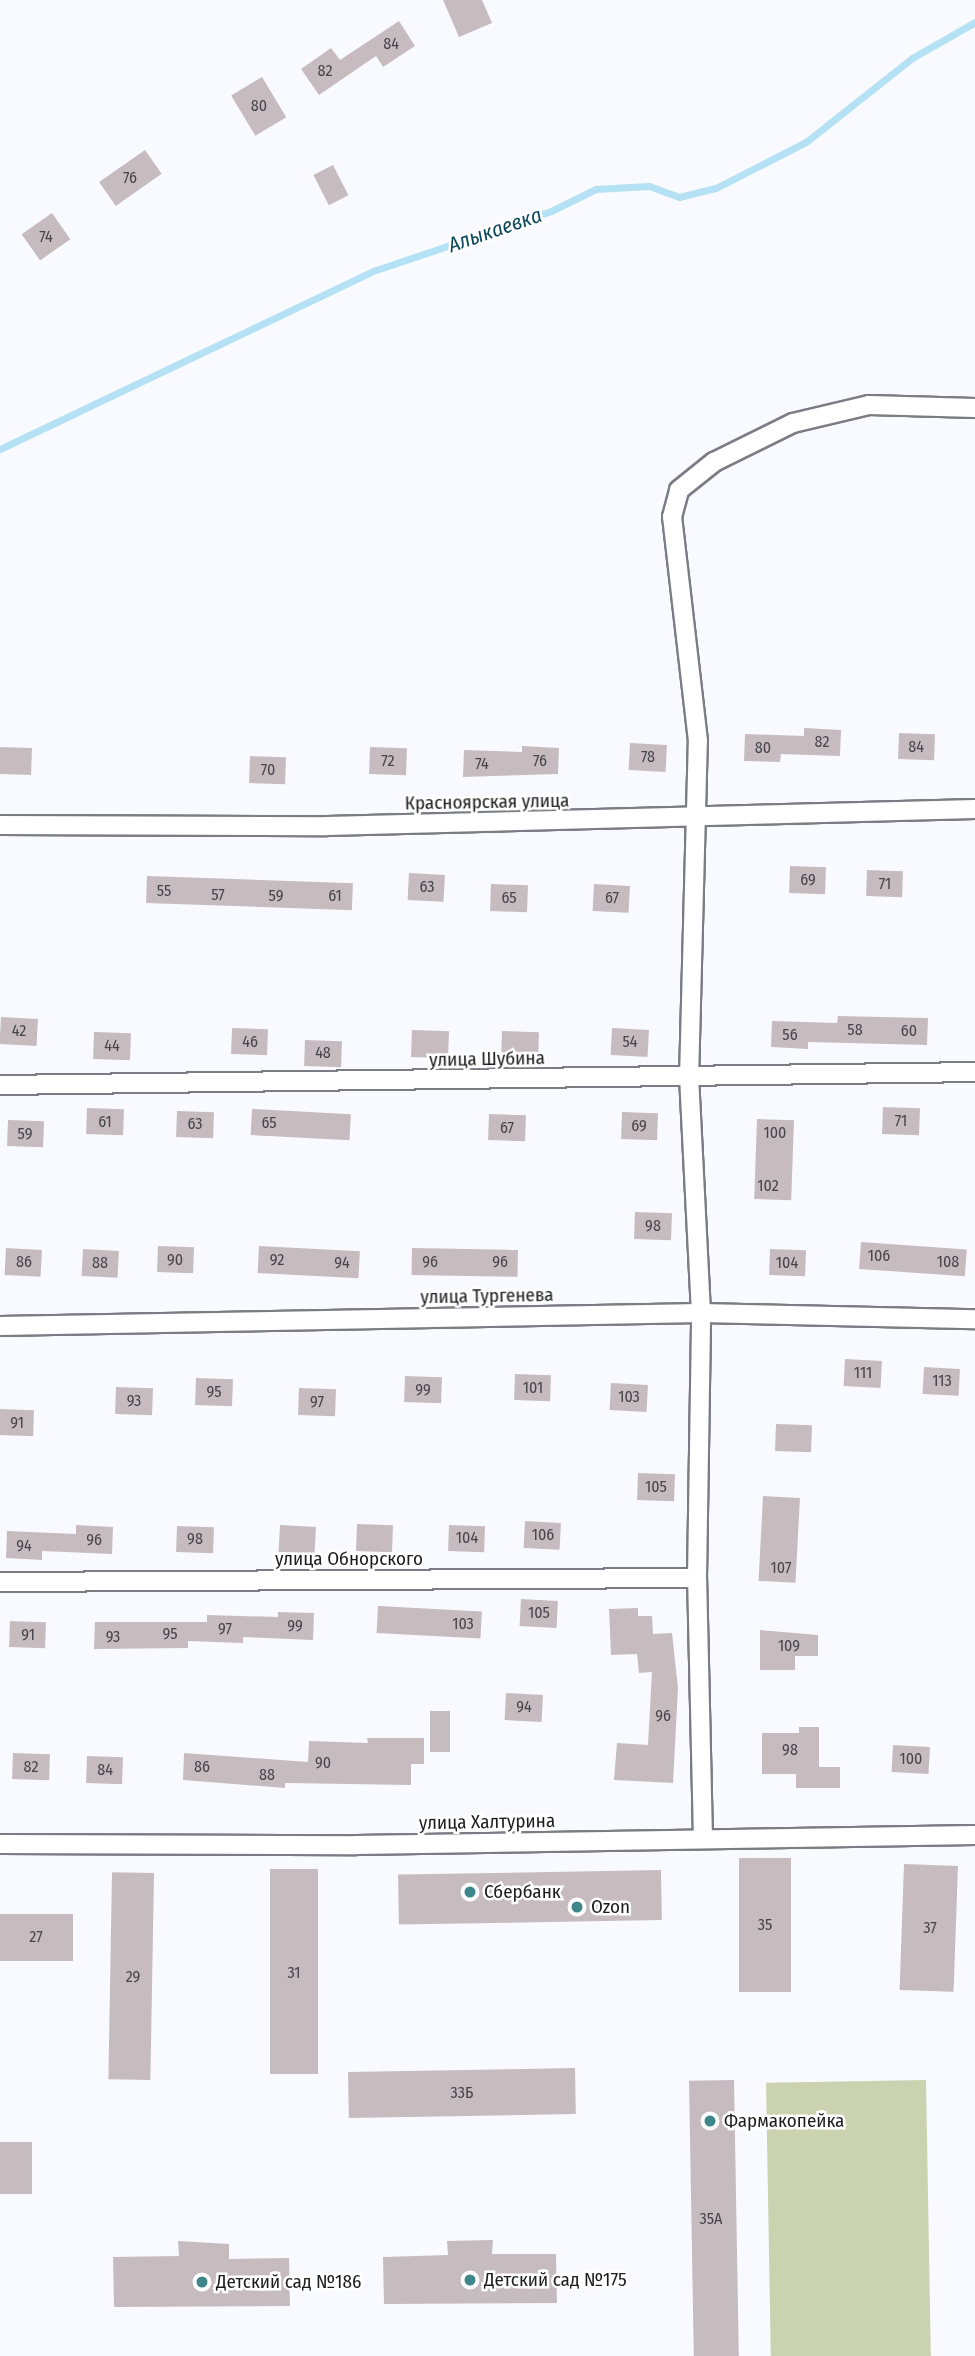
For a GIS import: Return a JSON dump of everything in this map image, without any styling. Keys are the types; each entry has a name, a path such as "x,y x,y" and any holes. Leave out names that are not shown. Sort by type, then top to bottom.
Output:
{"street":[{"path":"703,1839 697,1578 701,1313 689,1079 698,741 672,517 679,490 714,462 793,423 869,405 975,408"},
{"name":"Красноярская улица","path":"0,825 327,827 975,809"},
{"name":"улица Шубина","path":"0,1085 689,1079 975,1072"},
{"name":"улица Тургенева","path":"0,1326 701,1313 975,1319"},
{"name":"улица Обнорского","path":"0,1582 697,1578"},
{"name":"улица Халтурина","path":"0,1844 975,1835"}],"green space":[{"path":"926,2080 931,2356 771,2356 766,2083"}],"building":[{"path":"443,0 482,0 492,23 459,37"},
{"path":"399,21 415,46 383,67 376,56 319,95 301,69 331,48 340,60"},
{"path":"262,77 286,117 255,136 231,96"},
{"path":"145,150 162,174 116,206 99,182"},
{"path":"333,165 348,195 329,205 313,175"},
{"path":"52,213 70,239 40,260 22,234"},
{"path":"804,728 841,730 840,756 781,754 780,762 744,761 745,734 804,736"},
{"path":"899,733 935,734 934,760 898,759"},
{"path":"630,743 667,745 666,772 629,770"},
{"path":"522,746 559,748 558,774 463,777 464,750 522,752"},
{"path":"0,747 32,748 31,775 0,774"},
{"path":"370,747 407,748 406,775 369,774"},
{"path":"250,756 286,757 285,784 249,783"},
{"path":"790,866 826,867 825,894 789,893"},
{"path":"867,870 903,871 902,897 866,896"},
{"path":"409,873 445,875 444,902 408,900"},
{"path":"147,876 353,883 352,910 146,903"},
{"path":"491,884 528,885 527,912 490,911"},
{"path":"594,884 630,886 629,913 593,911"},
{"path":"838,1016 928,1018 927,1045 808,1042 808,1049 771,1047 772,1021 837,1023"},
{"path":"1,1017 38,1019 37,1046 0,1044"},
{"path":"232,1028 268,1029 267,1055 231,1054"},
{"path":"612,1028 649,1030 648,1057 611,1055"},
{"path":"412,1030 449,1031 448,1058 411,1057"},
{"path":"502,1031 539,1032 538,1059 501,1058"},
{"path":"94,1032 131,1033 130,1060 93,1059"},
{"path":"305,1040 342,1041 341,1067 304,1066"},
{"path":"883,1107 920,1108 919,1135 882,1134"},
{"path":"87,1108 124,1109 123,1135 86,1134"},
{"path":"252,1109 351,1114 350,1140 251,1135"},
{"path":"177,1111 214,1112 213,1138 176,1137"},
{"path":"622,1112 658,1113 657,1140 621,1139"},
{"path":"489,1114 526,1115 525,1141 488,1140"},
{"path":"757,1119 794,1120 791,1200 754,1199"},
{"path":"8,1120 44,1121 43,1147 7,1146"},
{"path":"635,1212 672,1213 671,1240 634,1239"},
{"path":"861,1242 967,1249 965,1276 859,1269"},
{"path":"158,1246 194,1247 193,1273 157,1272"},
{"path":"259,1246 360,1251 358,1278 258,1273"},
{"path":"6,1248 42,1250 41,1277 5,1275"},
{"path":"412,1248 518,1250 518,1277 412,1275"},
{"path":"83,1249 119,1251 118,1278 82,1276"},
{"path":"770,1249 806,1250 805,1276 769,1275"},
{"path":"845,1359 882,1361 881,1388 844,1386"},
{"path":"924,1367 960,1369 959,1396 923,1394"},
{"path":"515,1374 551,1375 550,1401 514,1400"},
{"path":"405,1376 442,1377 441,1403 404,1402"},
{"path":"196,1378 233,1379 232,1406 195,1405"},
{"path":"611,1383 648,1385 647,1412 610,1410"},
{"path":"116,1387 153,1388 152,1415 115,1414"},
{"path":"299,1388 336,1389 335,1416 298,1415"},
{"path":"0,1409 34,1410 33,1436 0,1435"},
{"path":"776,1424 812,1425 811,1452 775,1451"},
{"path":"638,1473 675,1474 674,1501 637,1500"},
{"path":"763,1496 800,1498 796,1583 759,1581"},
{"path":"525,1521 561,1523 560,1550 524,1548"},
{"path":"357,1524 393,1525 392,1552 356,1551"},
{"path":"76,1525 113,1527 112,1554 42,1551 42,1560 6,1558 7,1531 76,1534"},
{"path":"280,1525 316,1527 315,1554 279,1552"},
{"path":"449,1525 485,1526 484,1552 448,1551"},
{"path":"177,1526 214,1527 213,1553 176,1552"},
{"path":"521,1599 558,1601 557,1628 520,1626"},
{"path":"378,1606 482,1611 480,1638 377,1633"},
{"path":"638,1608 638,1616 652,1616 653,1634 672,1633 678,1688 673,1783 614,1780 617,1743 648,1745 652,1672 639,1673 637,1654 611,1655 609,1609"},
{"path":"278,1612 314,1613 313,1640 243,1637 243,1643 188,1641 188,1648 94,1649 95,1622 207,1622 207,1615 278,1617"},
{"path":"10,1621 46,1622 45,1648 9,1647"},
{"path":"760,1630 818,1635 818,1656 795,1656 795,1670 760,1670"},
{"path":"506,1693 543,1695 542,1722 505,1720"},
{"path":"430,1711 450,1711 450,1752 430,1752"},
{"path":"799,1727 819,1727 819,1767 840,1767 840,1788 796,1788 796,1774 762,1774 762,1733 799,1733"},
{"path":"367,1738 424,1738 424,1764 411,1764 411,1785 285,1783 285,1788 183,1780 184,1753 308,1762 309,1741 368,1743"},
{"path":"893,1745 930,1747 929,1774 892,1772"},
{"path":"13,1753 50,1754 49,1780 12,1779"},
{"path":"87,1756 123,1757 122,1784 86,1783"},
{"path":"739,1858 791,1858 791,1992 739,1992"},
{"path":"904,1864 958,1866 954,1992 900,1990"},
{"path":"270,1869 318,1869 318,2074 270,2074"},
{"path":"661,1870 662,1920 399,1925 398,1875"},
{"path":"112,1872 154,1873 150,2080 108,2079"},
{"path":"0,1914 73,1914 73,1961 0,1961"},
{"path":"575,2068 576,2114 349,2118 348,2072"},
{"path":"734,2080 739,2356 694,2356 689,2081"},
{"path":"0,2142 32,2142 32,2194 0,2194"},
{"name":"Детский сад №175","path":"493,2240 492,2254 556,2254 557,2303 384,2304 383,2257 448,2255 447,2241"},
{"name":"Детский сад №186","path":"178,2241 229,2244 229,2259 289,2258 290,2306 114,2307 113,2257 179,2256"}],"waterway":[{"name":"Алыкаевка","path":"0,449 376,270 551,211 596,189 649,186 679,197 716,188 806,142 912,58 975,22"}],"place":[{"name":"Сбербанк","path":"470,1892"},
{"name":"Ozon","path":"577,1907"},
{"name":"Фармакопейка","path":"710,2121"},
{"name":"Детский сад №175","path":"470,2280"},
{"name":"Детский сад №186","path":"202,2282"}]}
